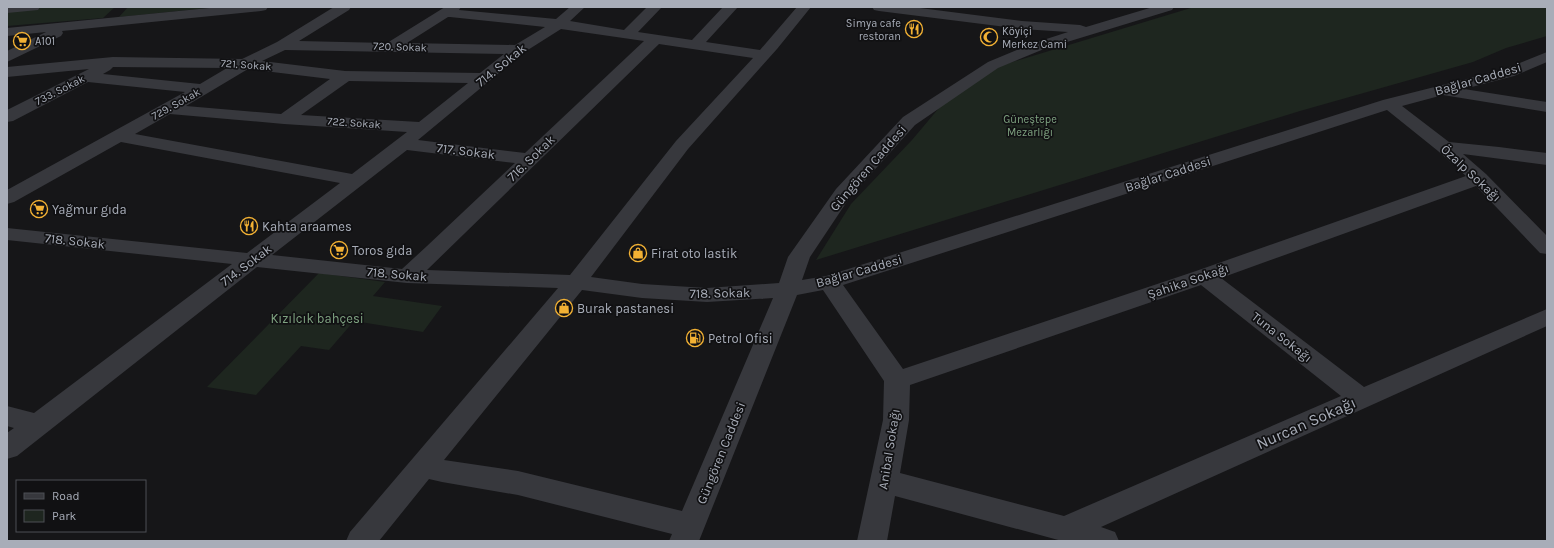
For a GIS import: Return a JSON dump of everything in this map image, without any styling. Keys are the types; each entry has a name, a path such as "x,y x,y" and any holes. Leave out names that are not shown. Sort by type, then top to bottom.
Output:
{"street":[{"path":"7,9 33,7"},
{"path":"7,32 261,7"},
{"name":"729. Sokak","path":"7,198 245,64 282,45 344,7"},
{"name":"714. Sokak","path":"7,448 404,144 518,50 559,24 578,7"},
{"path":"627,35 655,7"},
{"path":"695,45 731,7"},
{"path":"361,541 576,282 682,145 763,56 804,7"},
{"path":"879,7 1022,25 1091,30"},
{"name":"Güngören Caddesi","path":"688,534 788,290 799,258 844,193 909,121 993,65 1039,46 1167,7"},
{"path":"391,47 452,10 559,24 763,56"},
{"path":"1022,25 1039,46"},
{"path":"7,57 68,27"},
{"name":"716. Sokak","path":"407,276 435,251 457,228 655,39"},
{"name":"720. Sokak","path":"282,45 518,50"},
{"name":"Bağlar Caddesi","path":"788,290 829,282 1389,104 1508,72 1547,56"},
{"name":"721. Sokak","path":"7,72 113,62 245,64 345,76 485,78"},
{"name":"733. Sokak","path":"7,118 113,62"},
{"path":"1526,65 1547,68"},
{"path":"284,119 345,76"},
{"path":"87,77 203,89"},
{"path":"1440,90 1547,107"},
{"name":"Özalp Sokağı","path":"1389,104 1444,147 1479,178 1547,248"},
{"name":"722. Sokak","path":"167,109 284,119 424,128"},
{"path":"118,136 356,180"},
{"name":"717. Sokak","path":"404,144 529,160"},
{"path":"1444,147 1499,152 1547,159"},
{"name":"Şahika Sokağı","path":"897,380 1204,276 1479,178"},
{"path":"1522,223 1547,226"},
{"name":"718. Sokak","path":"7,234 407,276 576,282 642,291 707,295 788,290"},
{"name":"Tuna Sokağı","path":"1204,276 1361,398"},
{"path":"829,282 897,380"},
{"name":"Nurcan Sokağı","path":"1065,529 1547,316"},
{"name":"Anibal Sokağı","path":"872,541 896,420 897,380"},
{"path":"7,416 38,424"},
{"path":"424,466 442,471 518,483 688,534"},
{"path":"884,481 1065,529 1104,541"}],"green space":[{"path":"7,7 115,7 103,18 7,26"},
{"path":"128,7 218,7 119,17"},
{"name":"Güneştepe Mezarlığı","path":"1194,7 1547,7 1547,36 1506,48 1473,62 1300,111 816,260 851,204 912,140 944,102 986,70"},
{"name":"Kızılcık bahçesi","path":"319,273 385,282 373,296 442,306 423,332 354,321 329,350 301,346 256,395 207,387"}],"place":[{"name":"Simya cafe restoran","path":"914,29"},
{"name":"Köyiçi Merkez Cami","path":"989,37"},
{"name":"A101","path":"22,41"},
{"name":"Yağmur gıda","path":"39,209"},
{"name":"Kahta araames","path":"249,226"},
{"name":"Toros gıda","path":"339,250"},
{"name":"Firat oto lastik","path":"638,253"},
{"name":"Burak pastanesi","path":"564,308"},
{"name":"Petrol Ofisi","path":"695,338"}]}
